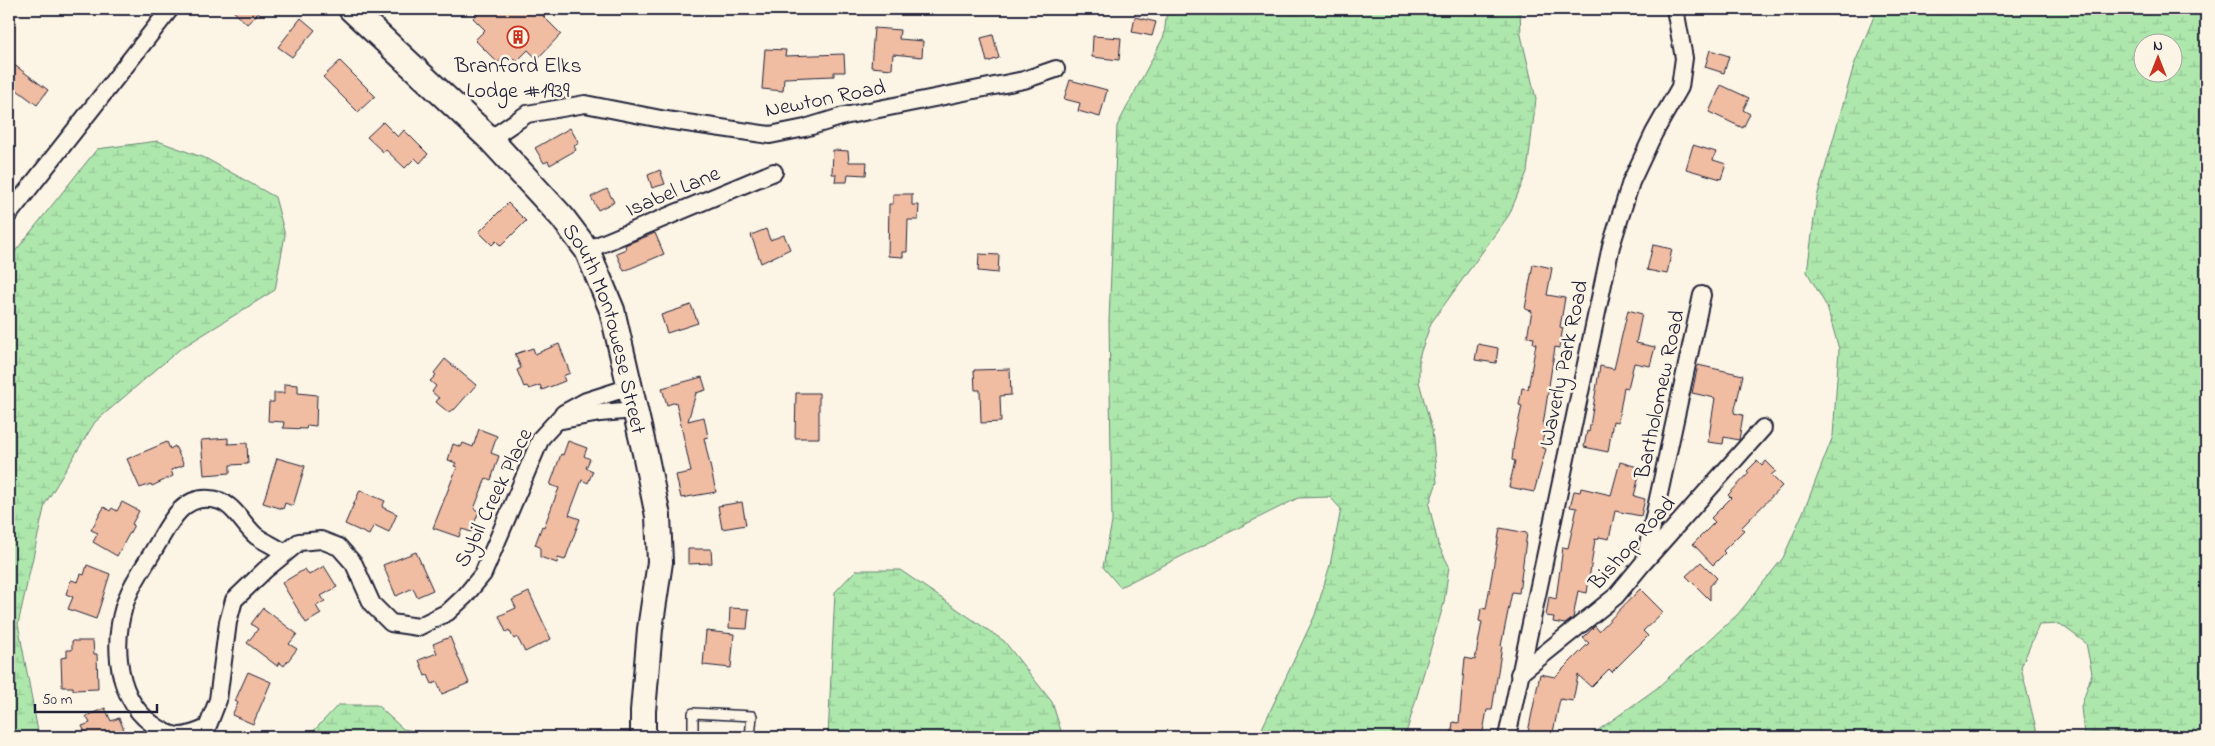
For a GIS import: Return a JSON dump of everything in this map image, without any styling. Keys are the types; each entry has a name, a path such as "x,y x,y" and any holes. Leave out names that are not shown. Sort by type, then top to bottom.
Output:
{"main road":[{"name":"South Montowese Street","path":"351,9 490,139 562,217 587,250 612,310 636,410 658,516 660,562 650,629 643,711 643,737"}],"street":[{"path":"9,214 170,9"},
{"name":"Waverly Park Road","path":"1507,737 1613,238 1622,207 1643,156 1680,87 1684,58 1675,9"},
{"name":"Newton Road","path":"490,139 527,114 585,104 666,120 770,134 805,128 844,116 1024,80 1056,69"},
{"name":"Isabel Lane","path":"587,250 774,172"},
{"name":"Bartholomew Road","path":"1644,562 1702,295"},
{"name":"Sybil Creek Place","path":"285,553 256,535 241,517 225,503 211,498 195,500 177,511 130,591 120,620 118,650 122,681 142,716 164,733 186,737 207,728 218,700 228,622 234,600 298,542 321,540 339,548 354,564 372,604 390,623 418,626 448,612 465,596 483,574 541,438 564,413 586,401 630,387"},
{"name":"Sybil Creek Place","path":"557,421 600,413 636,410"},
{"name":"Bishop Road","path":"1520,674 1616,596 1763,428"}],"lane":[{"path":"692,737 693,713 752,716 750,737"}],"green space":[{"path":"1167,9 1520,9 1521,35 1536,99 1527,172 1509,215 1431,323 1419,357 1419,382 1432,430 1437,482 1429,505 1438,544 1449,566 1444,603 1405,737 1258,737 1315,615 1330,565 1341,509 1330,497 1298,498 1120,587 1103,567 1112,522 1109,321 1117,126 1164,36"},
{"path":"1877,9 2206,9 2206,737 2124,737 2116,732 2084,734 2081,707 2092,673 2086,643 2060,624 2039,625 2021,667 2038,737 1592,737 1593,734 1657,688 1738,614 1783,558 1807,503 1833,436 1839,349 1827,307 1807,272 1817,197 1854,65"},
{"path":"158,141 207,159 275,197 285,235 275,290 180,349 95,422 45,504 18,624 39,737 9,737 9,259 97,149"},
{"path":"856,570 900,570 1004,641 1052,702 1063,737 828,737 835,592"},
{"path":"338,705 377,705 403,729 451,737 308,737"}],"building":[{"path":"231,9 263,9 247,24"},
{"name":"Branford Elks Lodge #1939","path":"482,9 536,9 561,34 537,59 528,50 516,62 513,58 510,61 504,56 498,63 475,40 485,30 473,18"},
{"path":"1135,17 1156,22 1152,36 1132,32"},
{"path":"301,18 315,30 292,57 278,47"},
{"path":"874,28 900,30 899,39 923,41 922,57 893,54 892,69 871,67"},
{"path":"993,35 999,58 987,62 981,38"},
{"path":"1093,36 1121,38 1119,60 1092,57"},
{"path":"765,49 786,50 785,56 844,54 845,72 834,72 834,76 784,78 783,91 762,89"},
{"path":"1710,50 1729,56 1724,73 1705,67"},
{"path":"9,61 48,90 37,105 9,84"},
{"path":"340,61 375,96 358,112 323,77"},
{"path":"1070,80 1107,90 1100,117 1078,111 1080,103 1064,99"},
{"path":"1721,85 1749,98 1743,110 1750,114 1743,128 1709,112"},
{"path":"383,122 398,137 404,130 428,154 420,163 415,158 405,168 386,150 383,152 367,137"},
{"path":"570,128 579,143 574,146 576,150 550,165 548,161 544,163 535,148"},
{"path":"1693,145 1716,152 1713,160 1726,164 1721,179 1686,169"},
{"path":"833,150 848,151 849,162 867,162 866,175 848,174 847,182 835,182 836,174 832,174"},
{"path":"660,170 665,184 652,188 648,175"},
{"path":"607,189 614,202 598,210 591,197"},
{"path":"893,194 912,194 912,205 919,205 918,220 908,220 907,252 903,252 903,257 888,256 889,204 893,204"},
{"path":"508,203 526,221 501,246 496,241 492,245 479,232"},
{"path":"766,229 770,240 784,235 790,249 761,263 751,235"},
{"path":"655,233 664,254 624,271 616,253 626,249 625,245"},
{"path":"1653,245 1672,249 1667,274 1647,270"},
{"path":"979,254 999,255 998,273 978,271"},
{"path":"1533,264 1552,268 1547,295 1565,298 1560,327 1563,328 1559,348 1555,347 1543,425 1546,426 1541,447 1546,449 1534,492 1509,487 1515,461 1512,460 1522,406 1519,405 1522,388 1528,389 1536,344 1533,343 1534,338 1527,337 1532,311 1525,309"},
{"path":"691,305 698,323 667,333 661,315"},
{"path":"1628,310 1642,314 1636,343 1655,347 1650,366 1634,363 1628,388 1624,387 1618,422 1613,421 1608,452 1584,447 1587,431 1589,432 1600,366 1614,369"},
{"path":"559,344 570,373 563,376 565,381 542,390 540,385 529,389 527,386 524,387 517,370 521,368 515,354 533,348 535,354"},
{"path":"1478,344 1498,348 1496,363 1475,360"},
{"path":"445,359 476,385 455,409 448,412 436,402 439,398 432,392 436,386 430,381 436,375 434,373"},
{"path":"1698,365 1743,375 1734,413 1743,415 1739,440 1724,437 1723,444 1708,442 1715,398 1692,393"},
{"path":"1010,369 1011,395 1000,396 1001,422 981,423 980,390 975,390 974,370"},
{"path":"702,377 706,390 696,393 688,421 704,417 708,437 704,438 716,492 681,498 676,475 691,472 676,402 667,405 662,388"},
{"path":"284,384 298,385 298,393 317,395 316,426 307,425 306,429 283,428 284,422 268,421 269,402 274,402 274,393 284,393"},
{"path":"796,393 819,393 819,438 795,438"},
{"path":"479,429 497,436 491,453 499,456 491,480 486,478 474,509 479,511 471,532 462,529 459,537 433,528 457,467 454,466 456,463 448,460 453,444 461,447 463,443 473,447"},
{"path":"228,438 228,444 247,443 248,464 230,465 230,473 204,475 201,440"},
{"path":"568,441 587,448 584,456 590,459 586,468 593,471 588,483 582,480 569,515 580,519 565,560 558,558 557,563 540,557 540,547 535,545 559,488 550,485 561,454 563,455"},
{"path":"167,442 170,449 175,446 184,465 171,470 173,476 152,486 151,484 140,488 127,459"},
{"path":"277,458 305,466 293,506 285,503 283,509 263,503"},
{"path":"1757,461 1762,466 1766,461 1776,471 1771,475 1782,486 1741,528 1744,530 1723,551 1725,553 1713,565 1693,544 1715,522 1711,518 1731,498 1728,495 1749,473 1747,471"},
{"path":"1620,462 1641,468 1634,496 1645,499 1641,516 1615,511 1609,539 1599,537 1598,540 1595,539 1587,593 1578,591 1573,618 1565,624 1553,622 1554,617 1546,616 1549,597 1556,599 1563,547 1568,548 1577,508 1570,507 1574,491 1580,492 1581,488 1611,495"},
{"path":"360,490 385,501 382,507 397,514 389,532 374,525 369,535 345,524"},
{"path":"122,502 139,511 132,524 134,525 117,556 93,542 98,533 91,530 104,507 110,511 112,508 117,511"},
{"path":"742,502 746,525 722,529 718,506"},
{"path":"1500,528 1527,533 1519,593 1512,592 1501,646 1492,710 1487,710 1482,737 1451,737 1453,722 1459,723 1465,658 1475,660 1482,622 1479,621 1481,608 1486,609"},
{"path":"688,549 711,549 712,563 688,564"},
{"path":"416,552 433,590 417,597 413,588 396,596 383,565"},
{"path":"1701,562 1717,578 1710,586 1710,600 1686,576"},
{"path":"87,565 110,574 96,619 68,609 73,597 66,594 71,580 78,582 81,574 84,575"},
{"path":"324,566 337,587 321,596 325,601 316,606 321,614 306,623 282,583 305,569 309,575"},
{"path":"1640,589 1663,612 1643,631 1648,636 1612,672 1609,669 1591,687 1578,675 1573,701 1560,699 1552,737 1527,737 1540,674 1555,677 1589,643 1583,638 1595,626 1599,631"},
{"path":"529,592 551,639 525,652 517,637 514,639 509,630 506,632 499,616 516,608 512,600"},
{"path":"263,608 297,634 289,644 297,649 284,666 279,662 277,666 247,643 258,629 251,624"},
{"path":"730,608 749,609 747,629 729,628"},
{"path":"706,631 734,634 731,668 703,665"},
{"path":"450,637 469,683 442,694 437,682 432,684 428,675 425,676 419,660 437,653 433,644"},
{"path":"72,641 93,641 94,654 97,654 98,689 73,690 73,687 62,687 61,658 67,657 67,650 72,650"},
{"path":"248,672 271,682 253,724 232,715 238,703 235,701"},
{"path":"105,708 111,721 119,718 127,737 87,737 82,726 90,723 86,716"}],"place":[{"name":"Branford Elks Lodge #1939","path":"518,37"}]}
